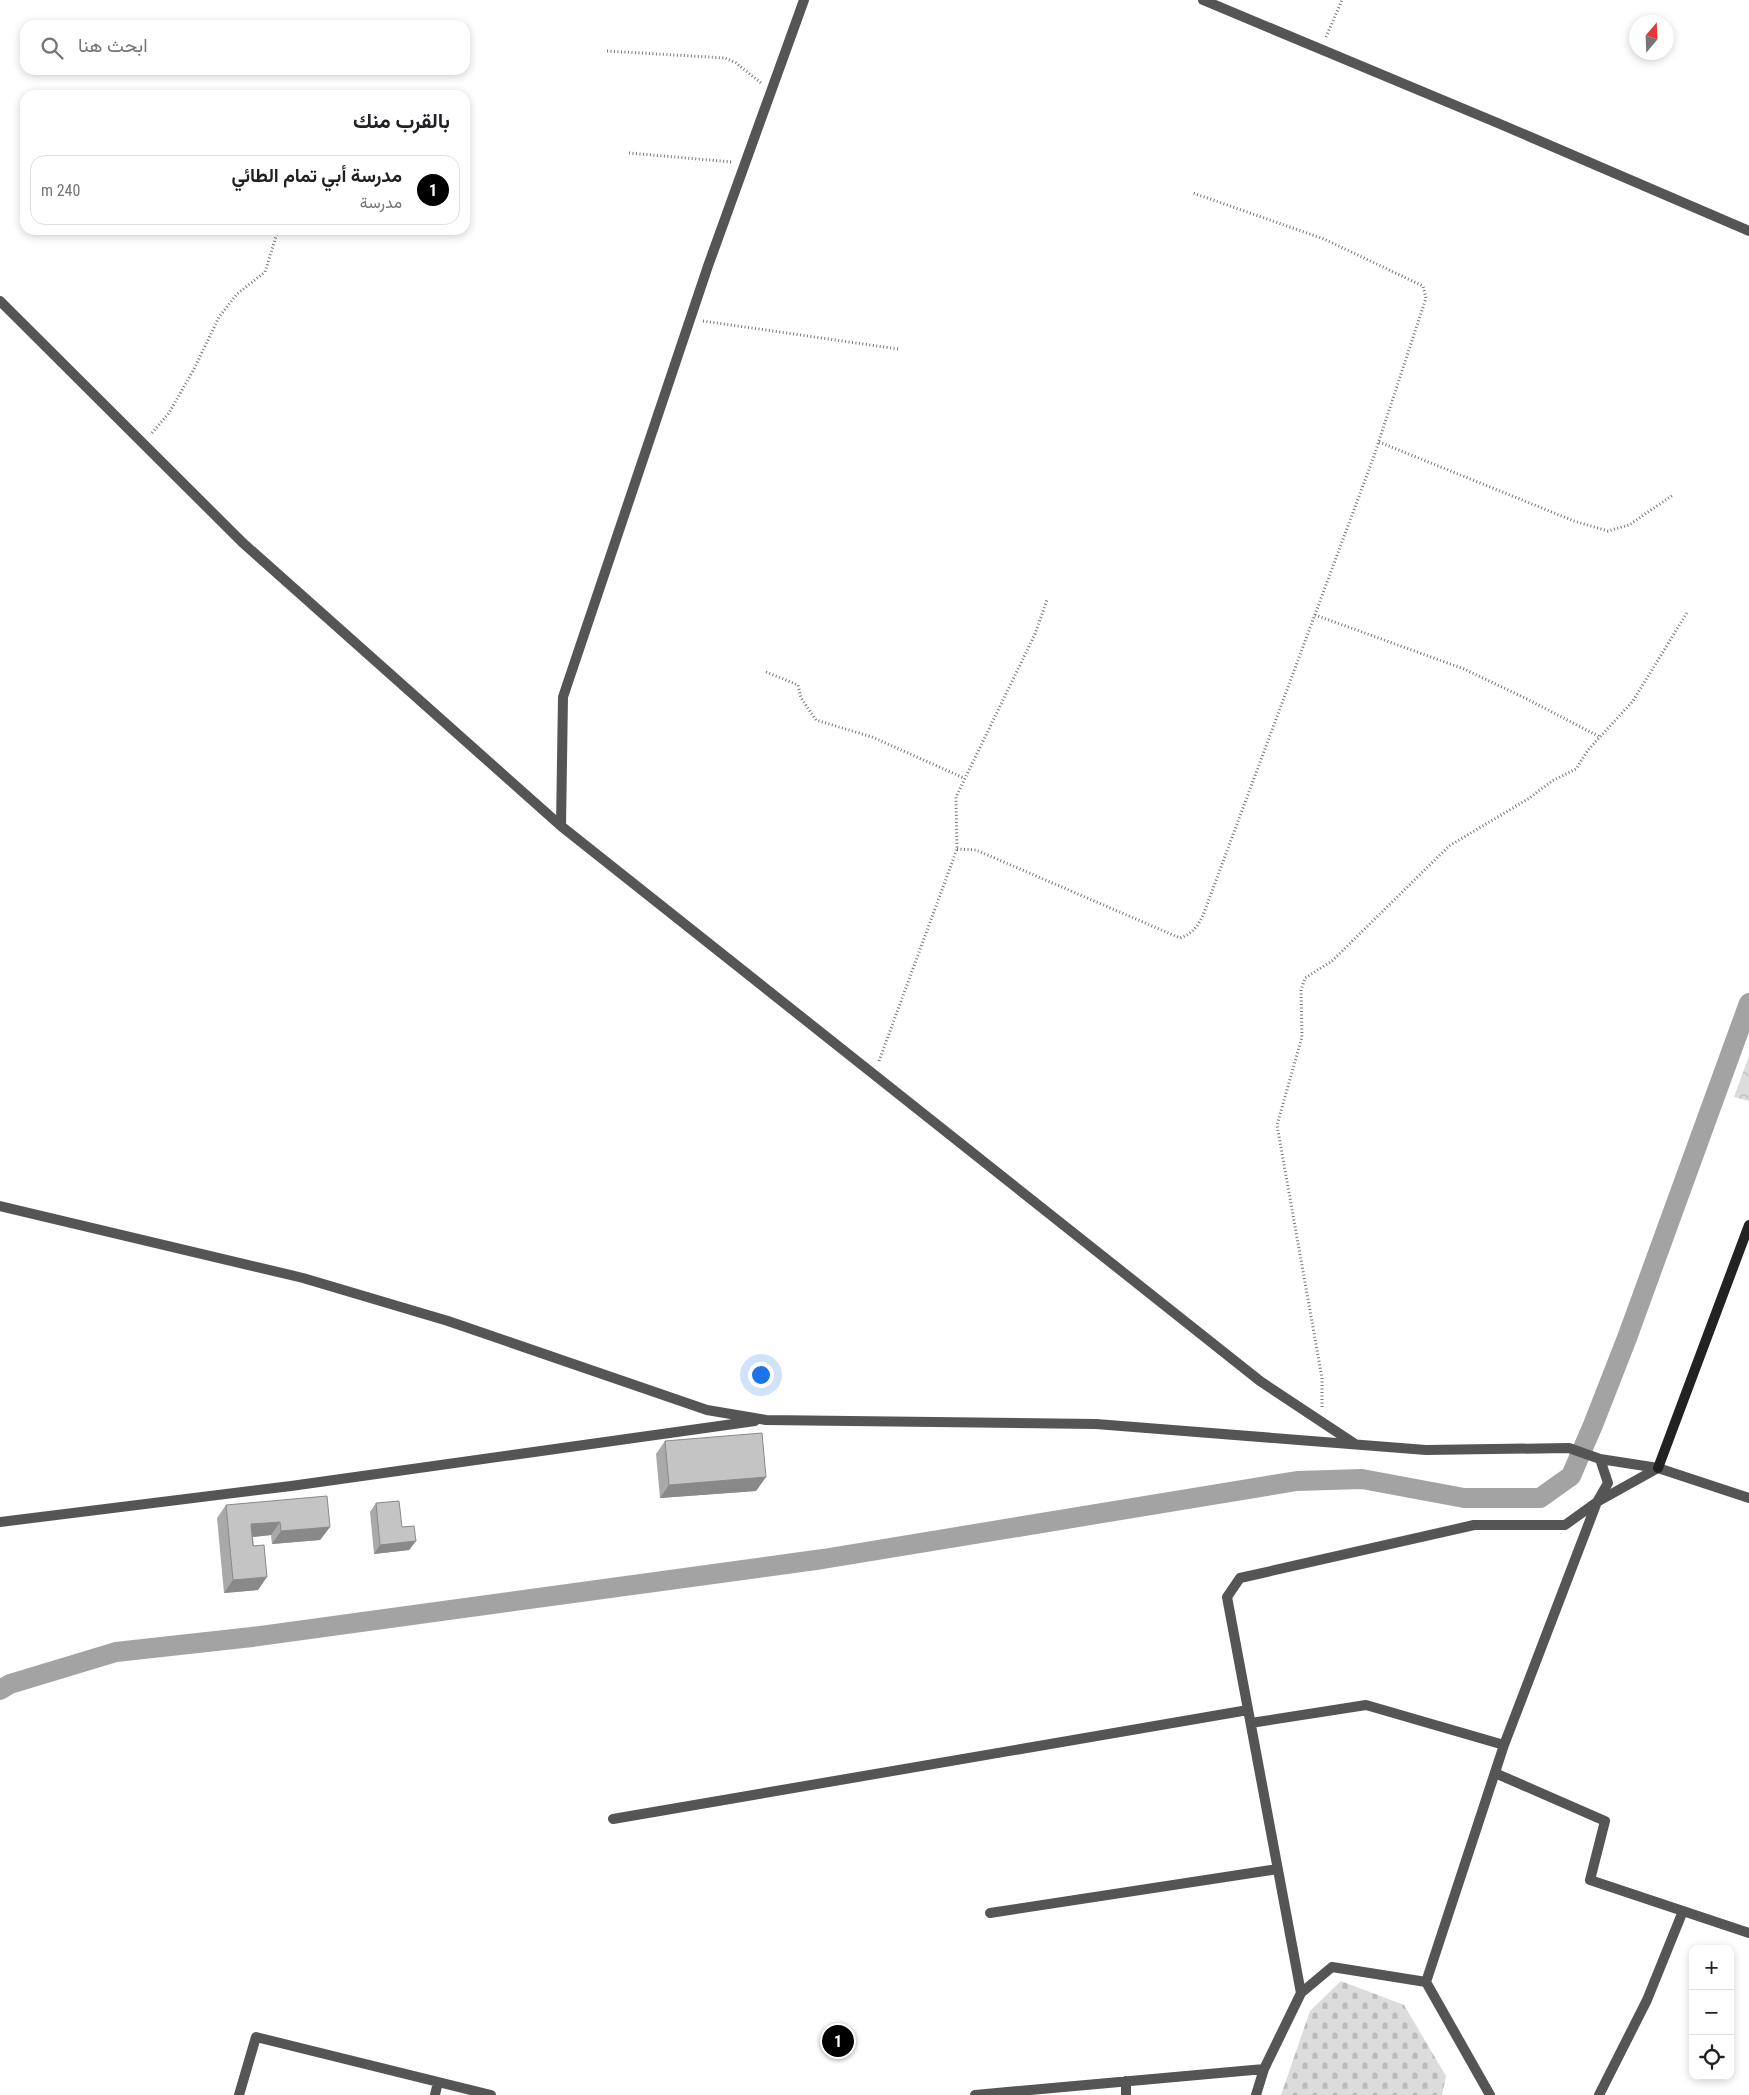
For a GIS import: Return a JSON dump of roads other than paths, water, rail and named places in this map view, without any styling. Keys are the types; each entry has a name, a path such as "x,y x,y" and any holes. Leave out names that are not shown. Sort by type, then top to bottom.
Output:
{"main road":[{"path":"1658,1468 1749,1225"}],"street":[{"path":"561,826 563,697 690,319 804,0"},
{"path":"1203,0 1749,231"},
{"path":"0,301 243,543 561,826 1260,1381 1356,1444"},
{"path":"0,1206 303,1278 448,1321 707,1410 766,1420 1096,1424 1426,1450 1569,1448 1600,1459 1658,1468 1749,1498"},
{"path":"0,1522 291,1486 766,1420"},
{"path":"1490,2095 1426,1982 1504,1745 1597,1502 1608,1483 1600,1459"},
{"path":"1301,1993 1227,1597 1240,1578 1474,1525 1565,1525 1597,1502 1658,1468"},
{"path":"1251,1723 1366,1705 1504,1745"},
{"path":"613,1819 1248,1710"},
{"path":"1495,1774 1605,1821 1590,1880 1749,1933"},
{"path":"990,1913 1278,1869"},
{"path":"1599,2095 1647,2000 1683,1911"},
{"path":"1256,2095 1264,2069 1301,1993 1332,1967 1426,1982"},
{"path":"239,2095 256,2037 491,2095"},
{"path":"975,2095 1015,2093 1264,2069"},
{"path":"1126,2081 1126,2095"},
{"path":"435,2095 438,2082"}],"waterway":[{"path":"0,1690 10,1684 116,1652 252,1637 823,1559 1297,1481 1362,1479 1464,1498 1540,1498 1571,1476 1593,1425 1627,1338 1749,1003"}],"place":[{"name":"مدرسة أبي تمام الطائي","path":"838,2041"}]}
